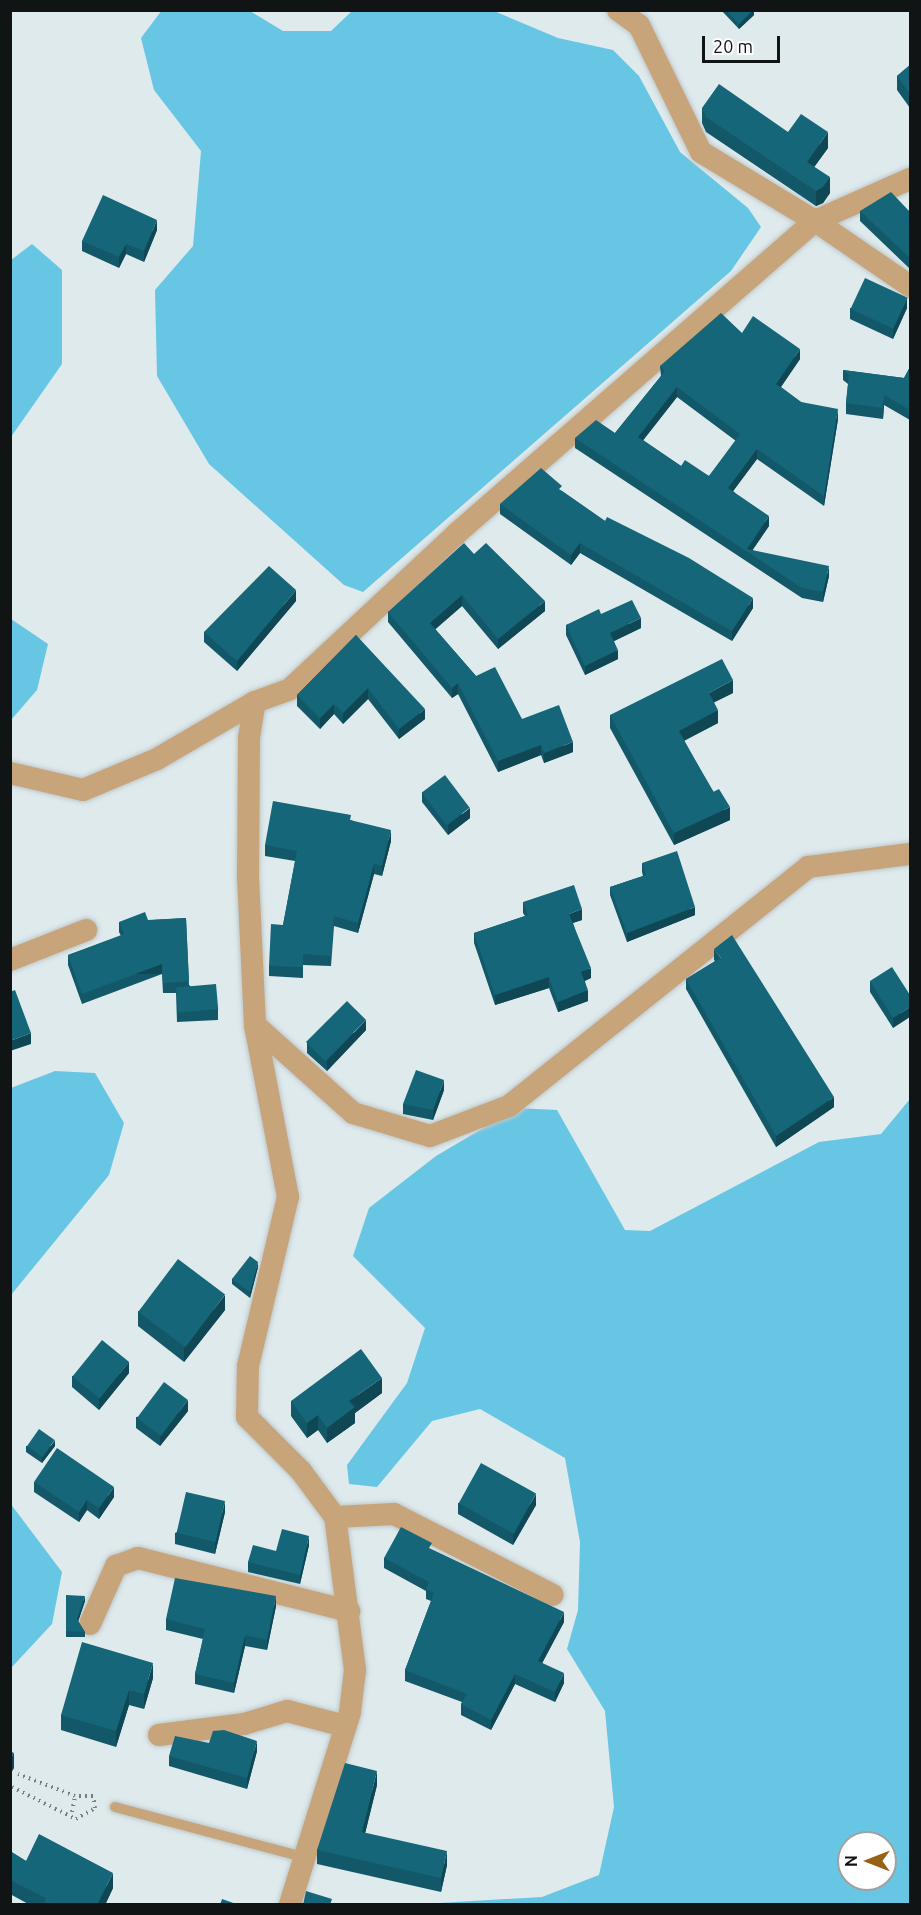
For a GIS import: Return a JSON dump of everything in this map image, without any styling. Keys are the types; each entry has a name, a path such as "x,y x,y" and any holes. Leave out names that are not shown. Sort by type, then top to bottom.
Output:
{"street":[{"path":"618,10 639,25 701,152 815,221 910,286"},
{"path":"10,773 83,790 156,759 255,702 290,689 456,534 815,221 910,179"},
{"path":"255,702 249,738 248,878 255,1024 288,1197 248,1366 247,1417 301,1471 335,1517 350,1611 356,1671 345,1726 290,1905"},
{"path":"255,1024 353,1113 430,1136 509,1106 808,867 910,854"},
{"path":"10,960 86,930"},
{"path":"335,1517 394,1514 553,1595"},
{"path":"90,1624 116,1566 138,1558 350,1611"},
{"path":"159,1735 244,1724 287,1711 345,1726"}],"lane":[{"path":"115,1807 303,1857"}],"path":[{"path":"12,1787 72,1813 76,1819 88,1818 95,1809 93,1796 75,1796 18,1774"},
{"path":"72,1813 75,1796"}],"shaded area":[{"path":"162,10 250,11 283,31 331,31 352,11 494,11 558,38 613,50 639,76 680,152 748,208 761,227 731,271 363,592 344,585 209,464 157,376 155,290 193,246 201,151 154,90 141,38"},
{"path":"32,244 62,270 62,364 11,437 11,260"},
{"path":"11,619 48,644 37,690 11,720"},
{"path":"55,1071 95,1073 124,1123 109,1175 11,1295 11,1088"},
{"path":"910,1099 910,1904 422,1904 542,1897 599,1875 614,1807 605,1711 567,1649 578,1610 580,1542 565,1458 480,1409 432,1421 377,1487 349,1484 347,1465 407,1383 425,1328 353,1256 369,1208 436,1156 517,1108 557,1110 625,1230 650,1231 819,1142 881,1134"},
{"path":"10,1503 62,1572 52,1624 11,1668"}],"building":[{"path":"726,10 753,10 739,24"},
{"path":"910,65 910,94 897,76"},
{"path":"719,84 788,132 801,114 828,132 807,162 830,177 823,187 816,191 706,117 702,108"},
{"path":"891,192 910,212 910,258 860,211"},
{"path":"103,195 157,220 144,251 126,244 119,257 82,241"},
{"path":"865,278 908,298 893,329 851,309"},
{"path":"721,313 742,333 753,316 800,349 776,384 801,402 838,409 824,496 757,449 728,488 769,516 747,549 829,566 823,592 802,588 575,438 596,420 615,433 665,371 660,366","holes":["677,387 740,434 709,476 685,460 681,466 638,437"]},
{"path":"910,367 910,410 884,395 883,408 846,403 849,375 843,370 904,378"},
{"path":"541,468 562,486 559,489 605,521 607,517 689,558 753,598 732,631 580,543 571,555 500,504"},
{"path":"464,543 474,554 486,543 545,601 498,639 462,595 430,623 476,676 495,667 522,719 559,705 573,742 544,753 541,745 498,761 458,683 452,688 388,612"},
{"path":"269,566 296,590 237,661 204,632"},
{"path":"632,600 641,618 610,633 618,650 585,666 566,625 599,609 601,614"},
{"path":"356,635 425,709 399,729 368,688 343,713 334,704 320,718 297,695"},
{"path":"722,659 733,680 709,693 718,710 679,731 713,792 719,789 730,807 674,833 610,715"},
{"path":"445,775 470,808 447,825 422,792"},
{"path":"273,801 351,815 350,820 391,830 382,866 374,864 358,923 334,916 331,956 303,954 303,967 269,966 271,924 283,925 297,851 265,845"},
{"path":"677,851 695,907 627,933 610,887 646,875 642,863"},
{"path":"574,885 582,909 569,914 591,968 581,972 588,990 558,1002 549,977 495,995 474,933 528,915 523,902"},
{"path":"145,912 148,920 186,918 189,981 163,983 162,964 82,994 68,955 124,934 119,922"},
{"path":"732,935 834,1097 776,1136 686,979 721,958 714,949"},
{"path":"892,967 910,995 910,1007 893,1018 870,981"},
{"path":"216,984 218,1009 178,1012 176,987"},
{"path":"15,990 31,1033 10,1041 10,992"},
{"path":"347,1001 366,1020 325,1061 306,1042"},
{"path":"416,1070 444,1080 433,1110 403,1104"},
{"path":"250,1256 258,1262 250,1292 232,1279"},
{"path":"178,1259 225,1295 185,1347 138,1312"},
{"path":"102,1340 129,1362 100,1399 72,1377"},
{"path":"361,1349 382,1378 349,1401 355,1407 327,1428 318,1415 307,1423 291,1401"},
{"path":"164,1382 188,1400 161,1436 137,1418"},
{"path":"39,1429 55,1440 43,1457 27,1446"},
{"path":"57,1448 114,1487 99,1508 87,1500 79,1512 34,1482"},
{"path":"481,1463 536,1494 514,1534 459,1503"},
{"path":"186,1492 225,1501 216,1542 177,1533"},
{"path":"401,1527 432,1543 429,1548 564,1612 538,1661 564,1673 555,1692 515,1674 491,1720 461,1704 467,1694 405,1670 434,1593 426,1589 429,1582 384,1558"},
{"path":"282,1529 309,1536 300,1575 248,1562 253,1545 276,1551"},
{"path":"175,1578 276,1596 267,1640 245,1635 234,1683 195,1674 205,1629 166,1619"},
{"path":"66,1595 85,1596 77,1619 85,1632 66,1631"},
{"path":"82,1642 153,1663 144,1694 129,1690 116,1731 61,1715"},
{"path":"224,1730 257,1741 247,1778 169,1756 175,1736 209,1743 213,1731"},
{"path":"345,1763 377,1771 362,1832 447,1851 441,1878 317,1850"},
{"path":"39,1834 113,1873 97,1905 43,1905 46,1898 10,1880 10,1851 26,1861"},
{"path":"306,1891 332,1899 330,1905 303,1905"},
{"path":"222,1899 239,1905 220,1905"}]}
